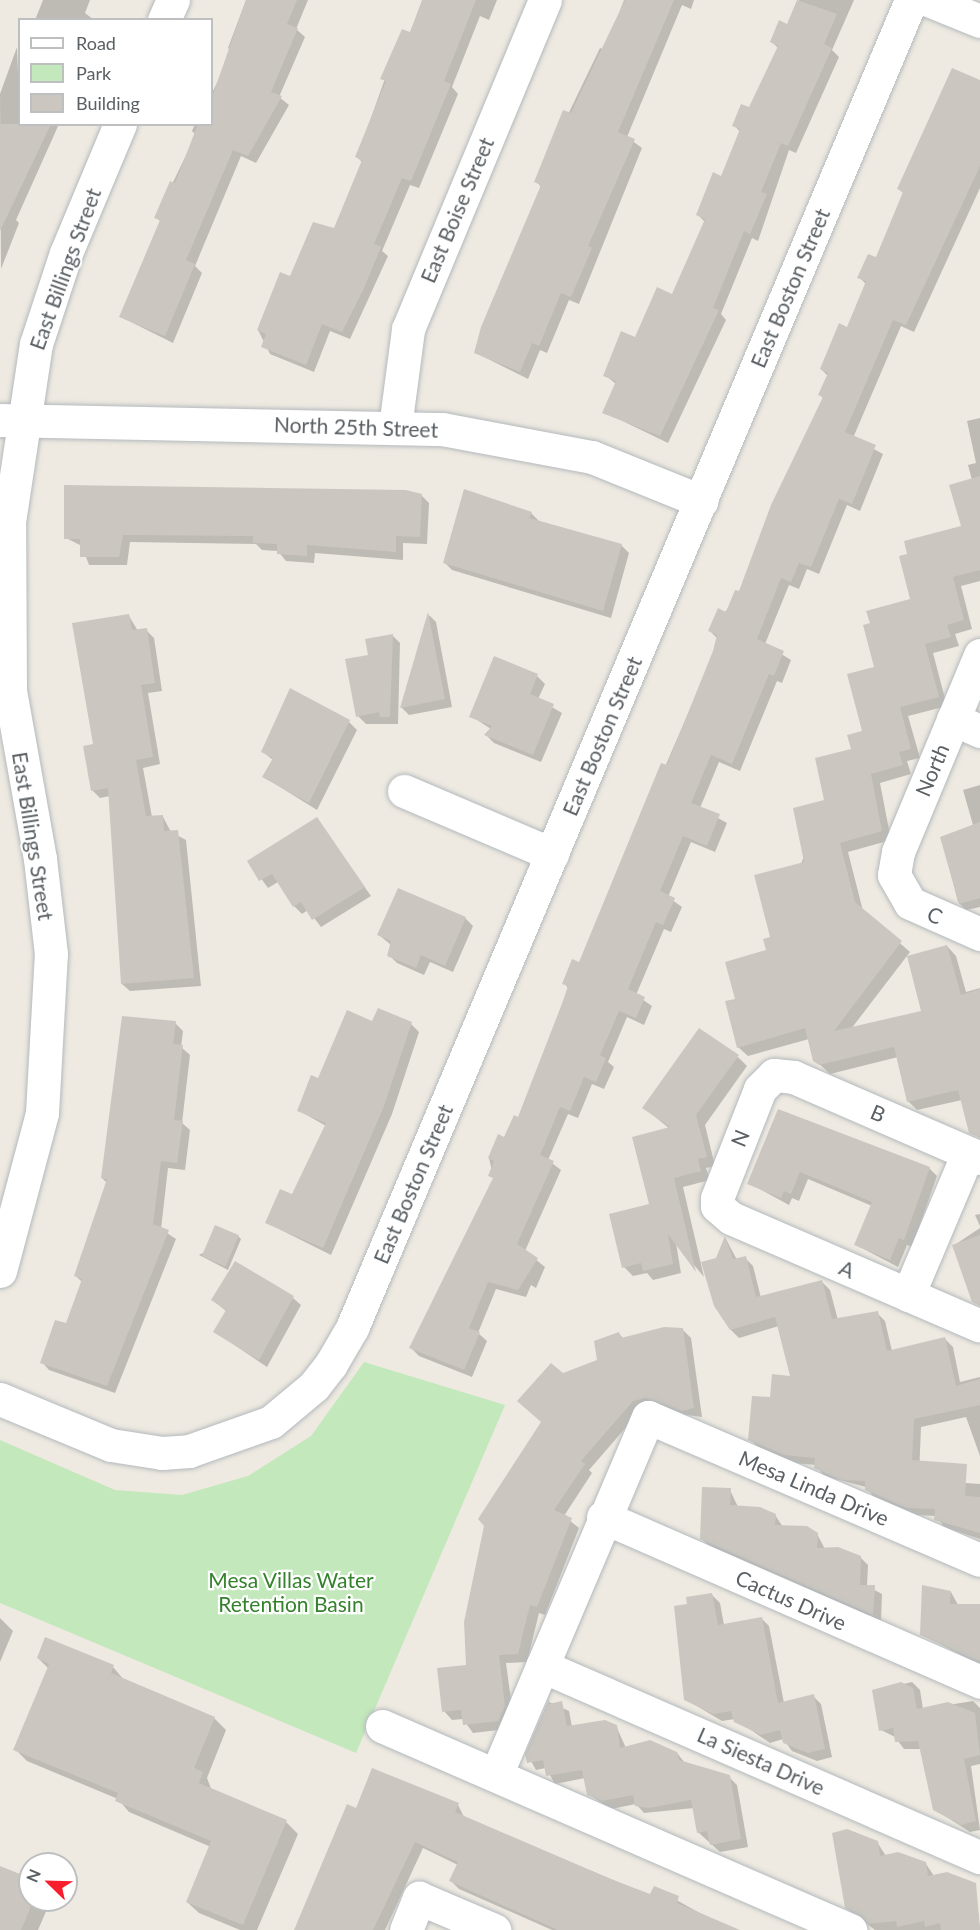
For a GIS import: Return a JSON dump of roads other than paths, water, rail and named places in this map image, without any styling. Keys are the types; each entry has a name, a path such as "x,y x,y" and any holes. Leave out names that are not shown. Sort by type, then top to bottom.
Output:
{"street":[{"path":"165,18 173,0"},
{"name":"East Boise Street","path":"395,427 408,329 545,0"},
{"name":"East Boston Street","path":"0,1399 137,1451 189,1451 244,1436 271,1422 314,1386 352,1328 911,0"},
{"path":"928,0 980,21"},
{"name":"East Billings Street","path":"0,1271 42,1113 51,954 8,658 10,420 66,253 119,126"},
{"name":"North 25th Street","path":"10,420 395,427 463,431 558,448 701,501"},
{"name":"North","path":"896,887 898,852 967,725 980,655"},
{"path":"404,791 552,854"},
{"name":"C","path":"896,887 910,903 980,934"},
{"name":"B","path":"774,1075 794,1077 974,1155"},
{"name":"N","path":"717,1206 760,1089 774,1075"},
{"path":"908,1295 974,1155"},
{"name":"A","path":"717,1206 731,1218 980,1326"},
{"name":"Mesa Linda Drive","path":"603,1517 648,1416 980,1560"},
{"path":"496,1775 603,1517"},
{"name":"Cactus Drive","path":"603,1517 980,1682"},
{"name":"La Siesta Drive","path":"542,1665 980,1857"},
{"path":"382,1726 850,1930"},
{"path":"405,1930 419,1898 494,1930"}],"park label":[{"name":"Mesa Villas Water Retention Basin","path":"291,1592"}]}
